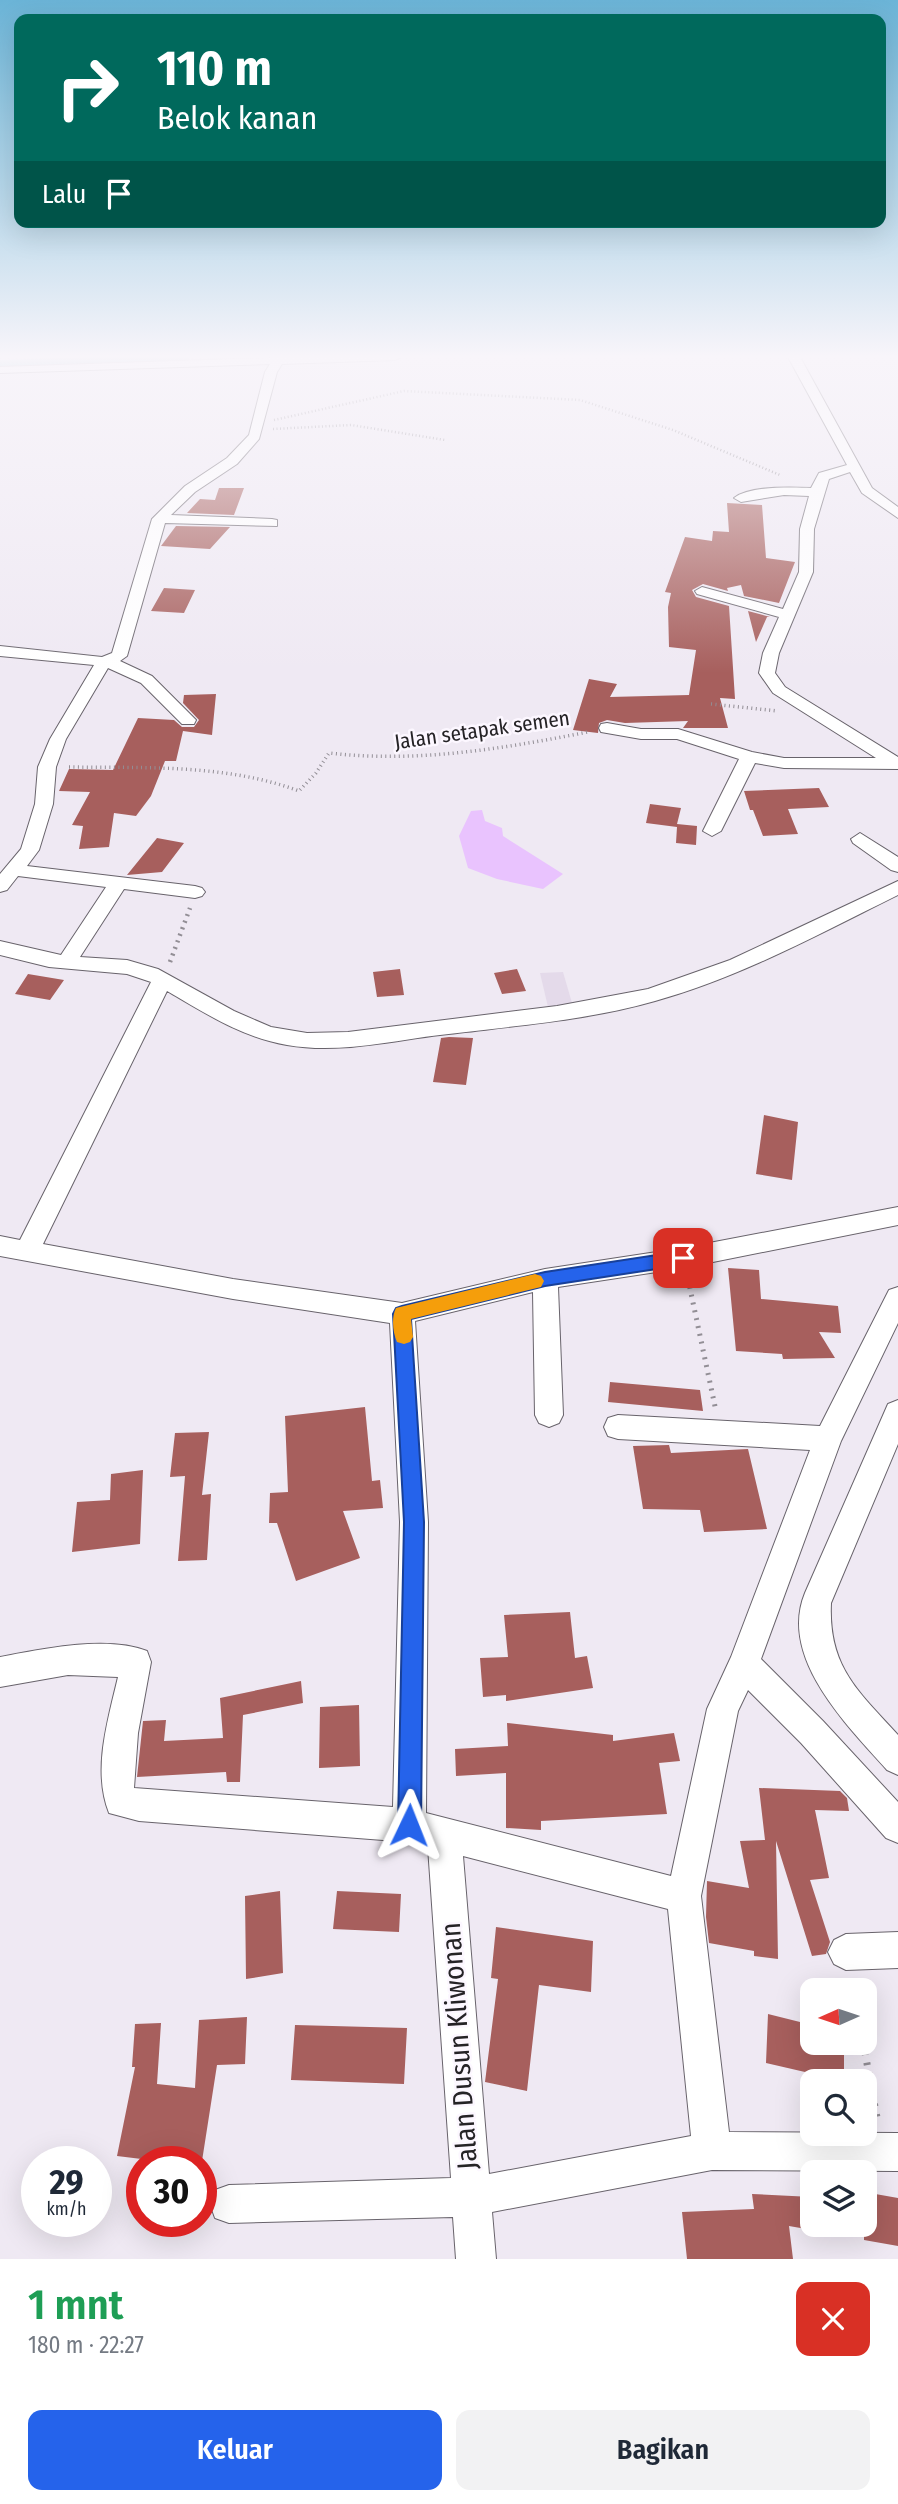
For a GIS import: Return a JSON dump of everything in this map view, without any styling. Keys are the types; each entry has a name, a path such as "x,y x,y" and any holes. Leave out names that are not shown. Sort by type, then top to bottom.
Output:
{"street":[{"path":"0,886 16,870 30,850 36,835 44,804 47,767 58,739 104,662 117,657 122,650 159,519 190,488 230,462"},
{"path":"850,462 872,496 898,514"},
{"path":"852,467 824,476 817,491 807,529 806,572 771,653 767,673 779,690 897,764"},
{"path":"741,498 784,491 817,491"},
{"path":"159,519 272,523"},
{"path":"702,591 787,615"},
{"path":"0,651 104,662 139,674 188,720"},
{"path":"607,728 647,734 678,734 749,757 784,764 897,764"},
{"path":"712,831 740,780 749,757"},
{"path":"860,839 898,866"},
{"path":"16,870 195,892"},
{"path":"66,962 119,882"},
{"path":"0,948 66,962 125,965 145,969 232,1019 267,1034 295,1039 337,1040 559,1012 679,987 749,962 898,887"},
{"path":"27,1251 163,979"},
{"path":"0,1246 233,1289 402,1314 545,1279 683,1258 898,1216"},
{"path":"545,1279 550,1415"},
{"path":"712,2151 684,1896 723,1709 744,1664 828,1439 898,1297"},
{"path":"402,1314 414,1522 409,1825"},
{"path":"898,1412 816,1603 813,1623 817,1647 835,1688 898,1759"},
{"path":"618,1427 828,1439"},
{"path":"0,1672 68,1660 135,1662 117,1774 117,1794 121,1801 139,1805 409,1825 684,1896"},
{"path":"744,1664 895,1816"},
{"name":"Jalan Dusun Kliwonan","path":"444,1833 476,2259"},
{"path":"846,1952 898,1950"},
{"path":"229,2204 470,2197 712,2151 891,2152"}],"path":[{"path":"750,462 817,491"},
{"path":"711,704 821,716"},
{"name":"Jalan setapak semen","path":"47,767 138,768 241,775 267,779 299,791 316,773 329,753 375,760 427,757 513,746 607,728"},
{"path":"163,979 195,892"},
{"path":"683,1258 721,1431"},
{"path":"866,2055 891,2152"}],"shaded area":[{"path":"482,810 485,821 502,828 503,836 563,874 543,889 497,879 468,868 459,836 471,811"},
{"path":"563,972 572,1003 548,1007 540,973"}],"building":[{"path":"219,488 244,488 234,515 187,513 200,499 215,500"},
{"path":"727,503 762,505 766,558 795,562 779,603 744,596 741,585 727,588 728,591 703,584 692,590 696,597 729,606 735,699 720,698 728,728 683,728 688,721 625,723 607,720 599,723 598,733 573,730 589,679 617,684 610,697 689,695 696,650 669,647 668,607 671,593 665,592 685,537 712,541 713,531 729,532"},
{"path":"176,526 230,527 210,549 161,546"},
{"path":"164,588 195,590 184,613 151,611"},
{"path":"748,611 770,617 767,617 756,642"},
{"path":"216,694 212,735 183,731 176,761 165,761 151,796 136,816 114,813 109,847 79,849 83,826 72,825 90,792 59,791 69,769 113,770 138,718 174,720 182,727 194,727 199,720 183,703 184,695"},
{"path":"819,788 829,807 788,809 798,834 763,836 744,791"},
{"path":"650,804 681,808 677,824 697,826 696,845 676,843 677,827 646,823"},
{"path":"157,838 184,843 162,872 127,875"},
{"path":"400,969 404,995 377,997 373,972"},
{"path":"517,969 526,991 502,994 494,973"},
{"path":"28,974 64,980 50,1000 15,994"},
{"path":"441,1038 473,1038 466,1085 433,1082"},
{"path":"764,1115 798,1122 792,1180 756,1174"},
{"path":"728,1268 759,1270 761,1299 838,1306 841,1333 819,1332 835,1358 783,1359 782,1354 736,1351"},
{"path":"610,1382 700,1390 703,1411 608,1402"},
{"path":"365,1407 372,1481 380,1480 383,1508 343,1511 360,1558 296,1581 277,1523 269,1523 270,1493 288,1492 285,1416"},
{"path":"209,1432 202,1495 211,1494 207,1560 178,1561 185,1476 170,1477 175,1433"},
{"path":"669,1445 671,1453 748,1449 767,1529 704,1532 700,1510 643,1509 633,1446"},
{"path":"143,1470 140,1544 72,1552 77,1502 110,1500 111,1474"},
{"path":"570,1612 575,1658 587,1656 593,1688 506,1701 506,1695 483,1697 480,1658 508,1657 504,1615"},
{"path":"301,1681 303,1703 243,1715 240,1782 227,1782 226,1772 137,1777 143,1721 166,1720 164,1741 223,1738 220,1698"},
{"path":"359,1705 360,1766 319,1768 320,1707"},
{"path":"507,1723 613,1735 613,1741 674,1733 680,1761 659,1763 667,1814 541,1821 541,1830 506,1828 506,1773 456,1776 455,1749 508,1746"},
{"path":"759,1788 840,1791 847,1798 849,1811 815,1810 829,1878 810,1880 830,1942 826,1954 812,1956 776,1841 778,1959 754,1956 754,1951 709,1943 706,1917 707,1881 749,1888 740,1841 765,1840"},
{"path":"280,1891 283,1973 246,1979 245,1896"},
{"path":"337,1891 401,1894 399,1932 333,1929"},
{"path":"496,1927 593,1941 591,1992 539,1985 527,2091 485,2082 498,1979 491,1978"},
{"path":"768,2014 800,2022 800,2055 844,2055 844,2069 800,2071 766,2063"},
{"path":"247,2017 245,2064 217,2065 204,2146 126,2146 126,2157 117,2156 135,2067 132,2067 135,2024 161,2023 157,2084 195,2088 199,2020"},
{"path":"295,2025 407,2028 404,2084 291,2080"},
{"path":"752,2194 800,2196 800,2228 789,2226 793,2259 687,2259 682,2212 754,2209"},
{"path":"877,2194 898,2198 898,2246 864,2240 864,2237 877,2237"}],"slow traffic":[{"path":"404,1337 402,1314 535,1281"}],"route":[{"path":"409,1825 414,1522 402,1314 545,1279 683,1258"}]}
